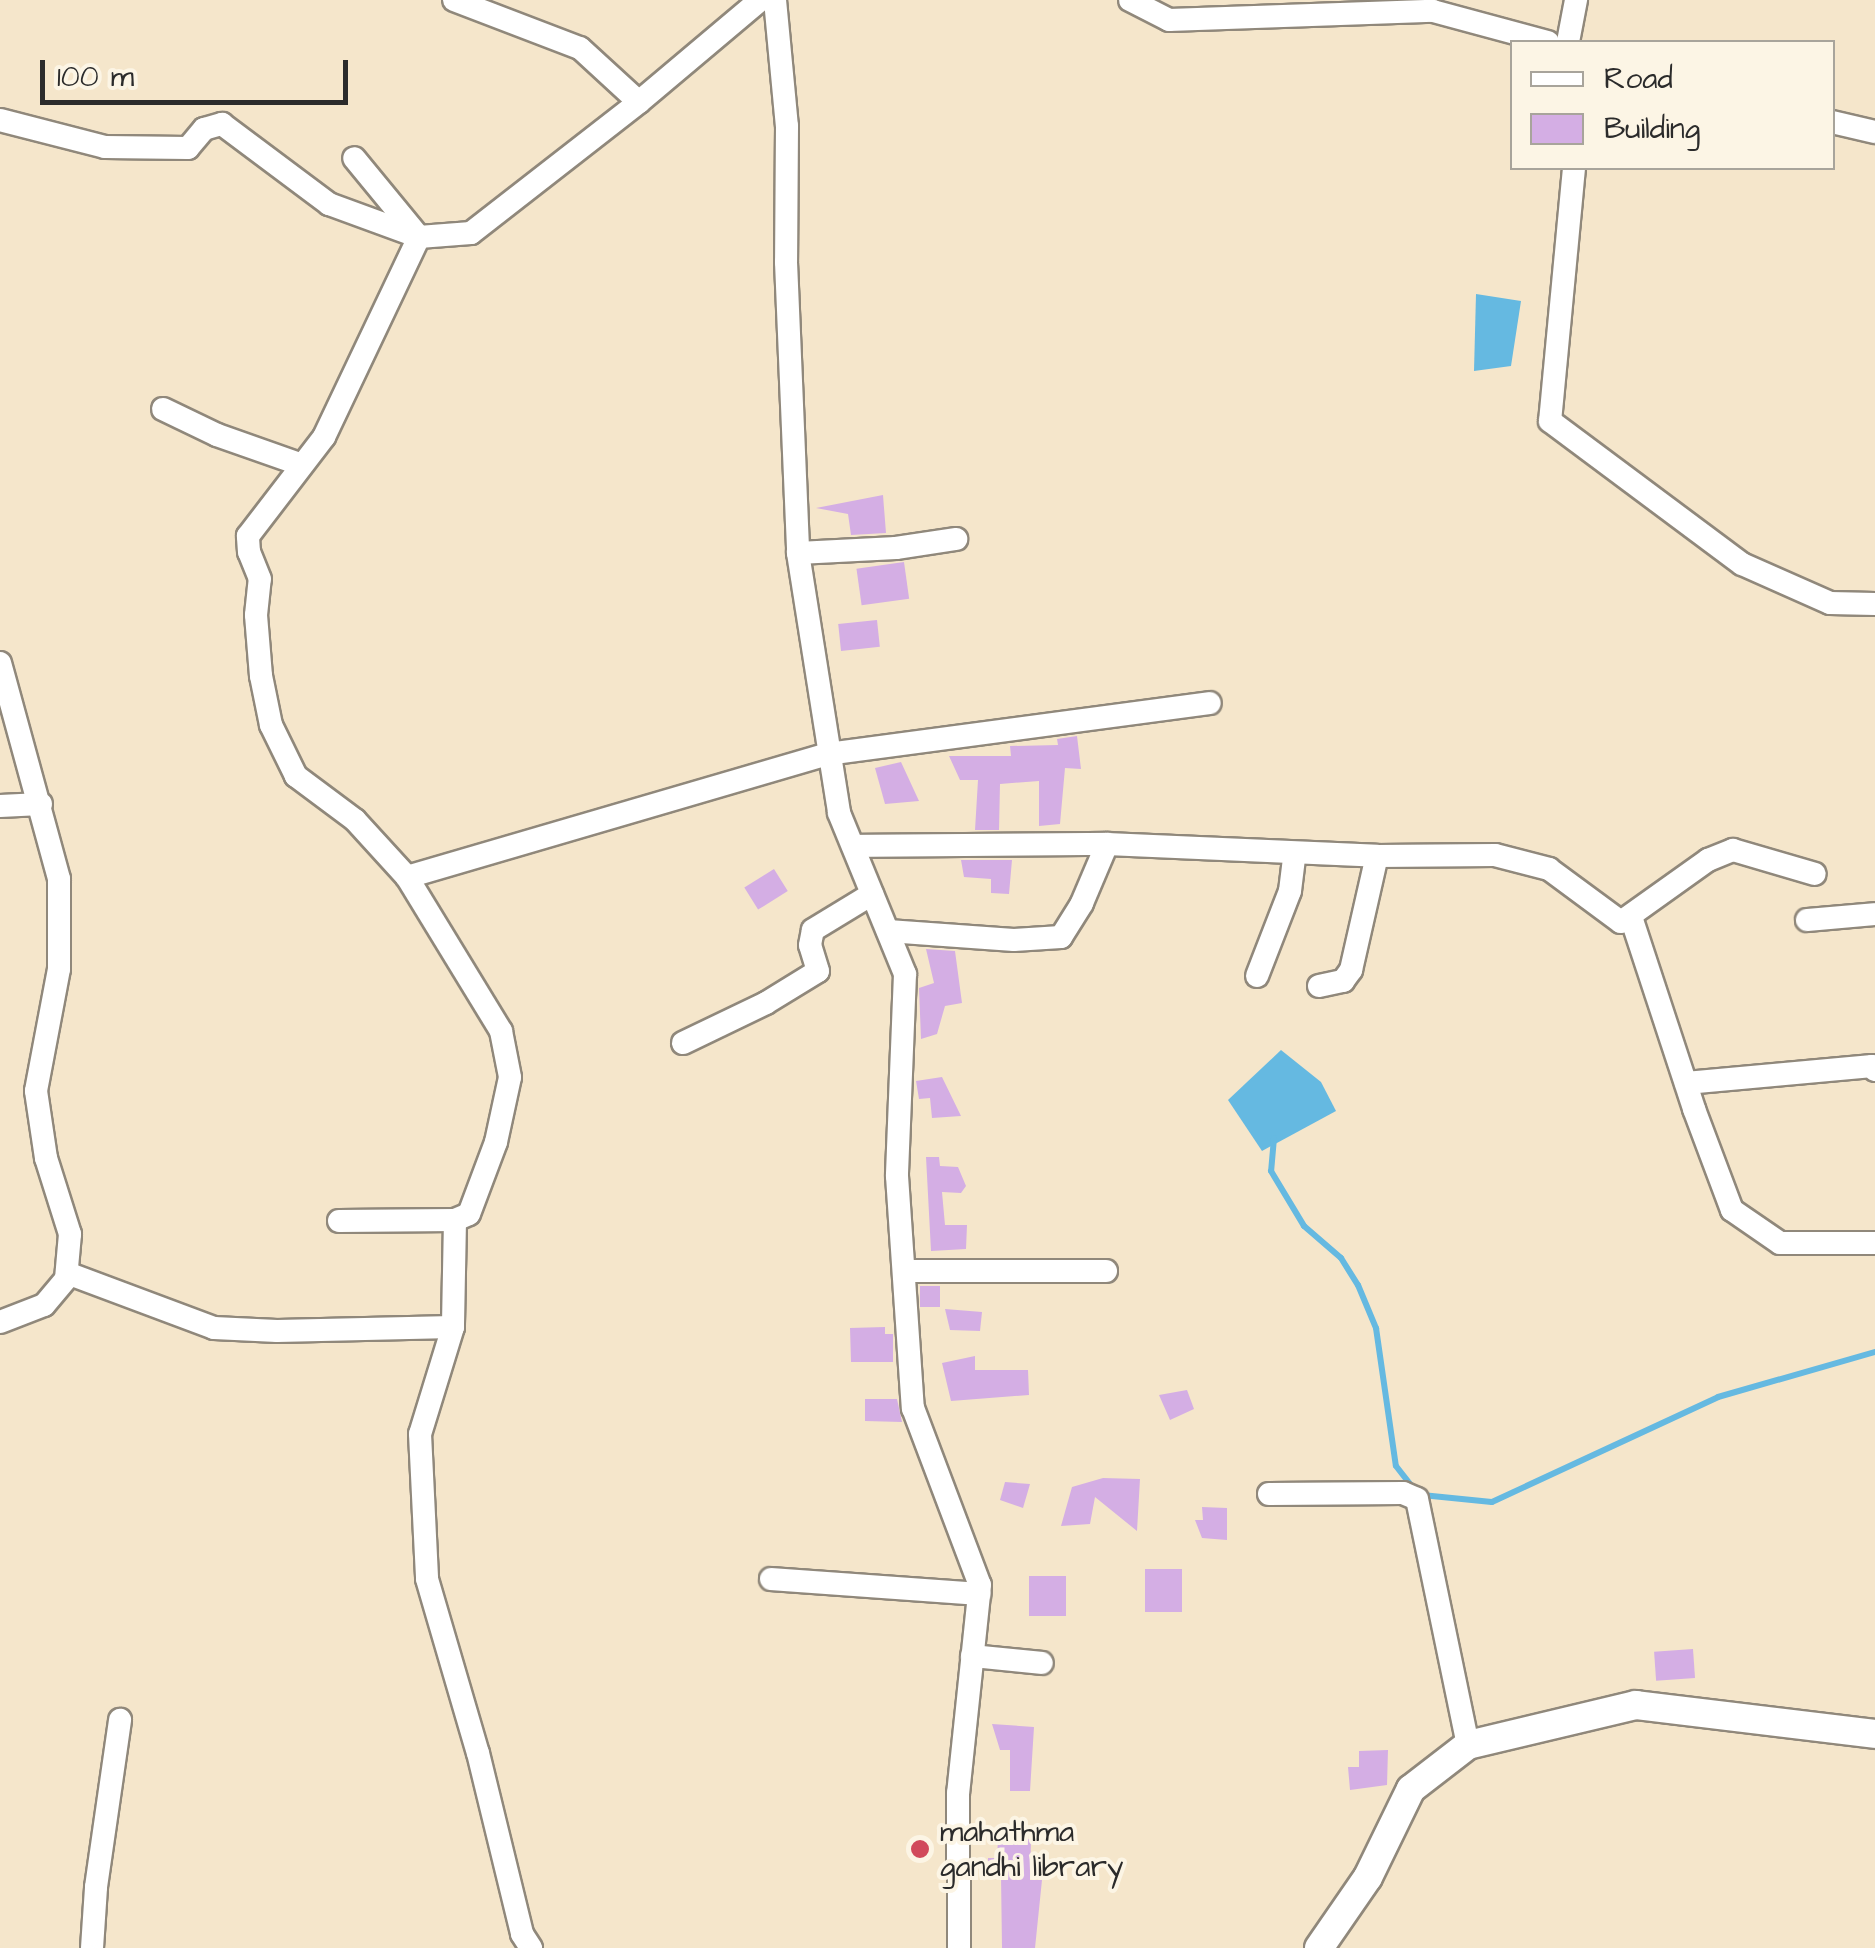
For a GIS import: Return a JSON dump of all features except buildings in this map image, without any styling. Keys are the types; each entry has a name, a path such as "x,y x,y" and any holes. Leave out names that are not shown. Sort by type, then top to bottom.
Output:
{"main road":[{"path":"1319,1948 1368,1877 1411,1789 1468,1745 1636,1705 1875,1734"}],"street":[{"path":"454,0 580,48 639,102"},
{"path":"0,120 105,148 188,148 204,129 222,124 329,204 419,237 472,234 760,0"},
{"path":"775,0 787,126 786,262 798,553 839,813 905,974 898,1176 913,1408 980,1585 958,1794 959,1948"},
{"path":"1130,0 1169,20 1434,5 1542,40"},
{"path":"1568,40 1576,0"},
{"path":"1835,123 1875,132"},
{"path":"354,158 419,237"},
{"path":"1574,170 1550,421 1742,564 1830,603 1875,604"},
{"path":"338,1221 455,1220 469,1214 496,1142 510,1077 501,1031 407,877 355,820 296,776 270,725 256,615 260,579 248,552 248,536 324,437 419,237"},
{"path":"163,410 216,435 302,465"},
{"path":"798,553 896,548 956,539"},
{"path":"0,663 59,879 59,970 36,1091 46,1158 70,1234 67,1273 44,1304 0,1322"},
{"path":"407,877 828,754 1210,702"},
{"path":"0,806 41,804"},
{"path":"852,846 1107,844 1377,856 1495,856 1549,869 1621,922 1708,860 1734,850 1815,874"},
{"path":"888,931 1014,940 1061,937 1082,903 1107,844"},
{"path":"1257,976 1290,891 1294,853"},
{"path":"1319,986 1343,981 1350,970 1377,856"},
{"path":"683,1043 766,1003 818,971 810,944 814,930 872,894"},
{"path":"1808,920 1875,914"},
{"path":"1631,917 1732,1210 1780,1243 1875,1243"},
{"path":"1686,1083 1872,1066 1875,1070"},
{"path":"455,1220 453,1328 420,1434 427,1579 478,1752 522,1934 532,1948"},
{"path":"904,1271 1106,1271"},
{"path":"67,1273 214,1328 277,1332 453,1328"},
{"path":"1269,1494 1403,1493 1417,1499 1468,1745"},
{"path":"771,1579 978,1594"},
{"path":"972,1656 1042,1663"},
{"path":"92,1948 96,1887 120,1720"}],"water":[{"path":"1476,294 1521,301 1511,366 1474,371"},
{"path":"1281,1050 1321,1082 1336,1111 1262,1151 1228,1100"}],"waterway":[{"path":"1274,1138 1271,1171 1304,1226 1341,1258 1358,1285 1376,1328 1396,1466 1413,1488"},
{"path":"1422,1495 1492,1502 1718,1397 1875,1352"}],"place":[{"name":"mahathma gandhi library","path":"920,1849"}]}
